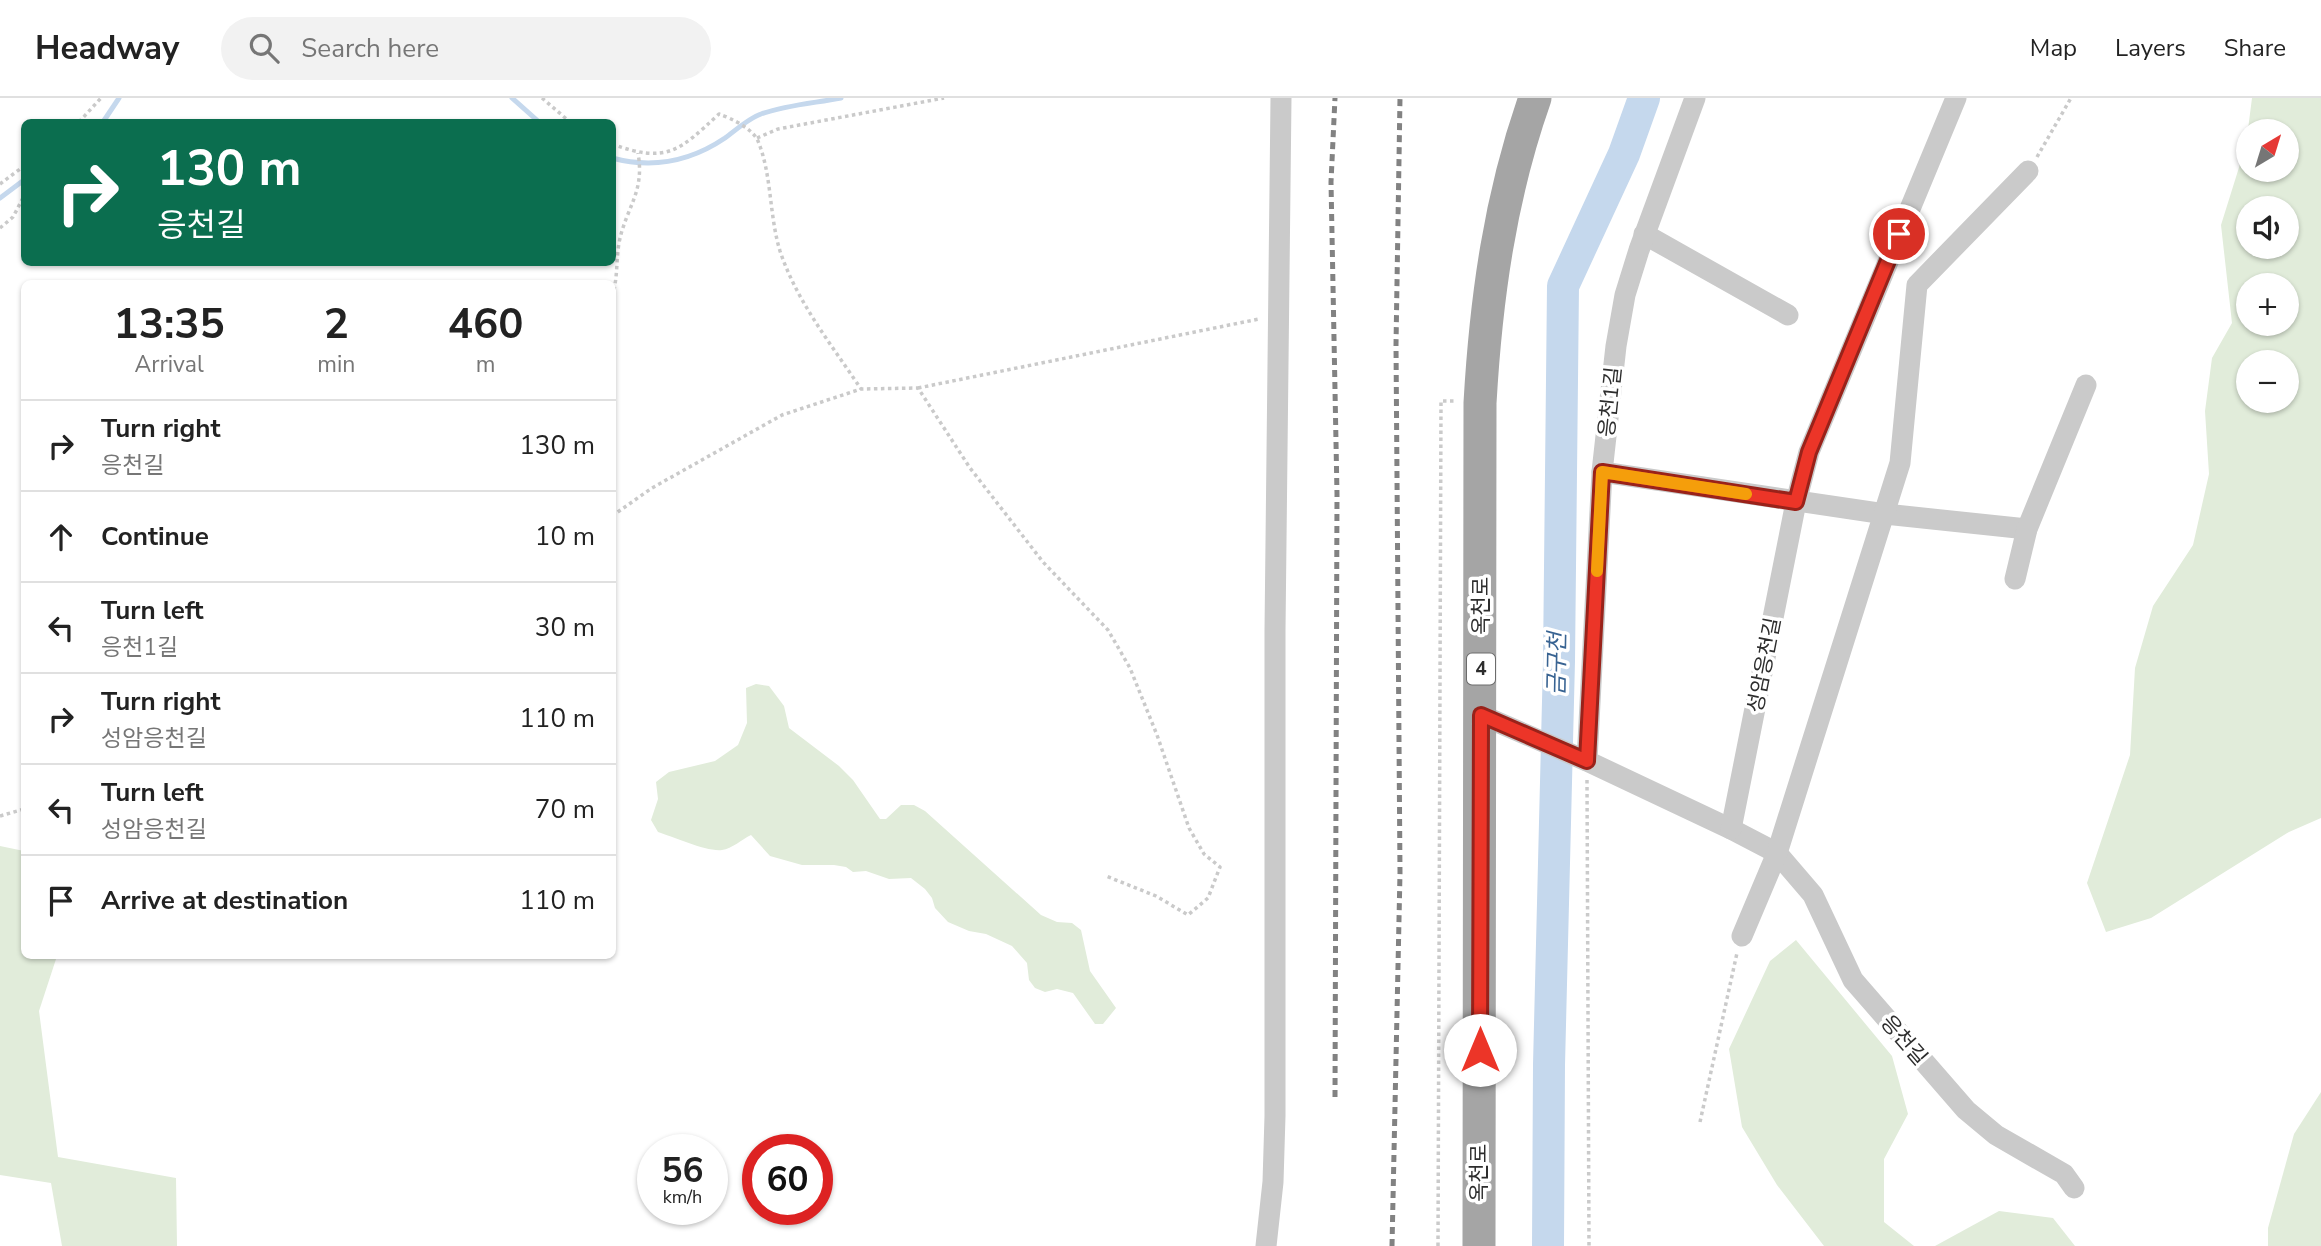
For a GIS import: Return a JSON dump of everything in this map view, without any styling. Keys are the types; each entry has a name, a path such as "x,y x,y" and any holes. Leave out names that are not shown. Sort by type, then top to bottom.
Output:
{"main road":[{"name":"옥천로","path":"1479,1246 1480,402 1485,327 1497,240 1511,177 1535,98"}],"street":[{"path":"1266,1246 1273,1182 1275,1116 1277,316 1281,98"},
{"name":"응천1길","path":"1582,759 1602,472 1616,345 1625,295 1644,234 1695,98"},
{"name":"성암응천길","path":"1731,829 1796,502 1809,452 1955,98"},
{"path":"1742,936 1777,853 1900,463 1917,285 2028,171"},
{"path":"1644,234 1788,315"},
{"path":"2014,579 2027,529 2086,385"},
{"path":"1602,472 1885,514 2027,529"},
{"name":"응천길","path":"1481,715 1582,759 1777,853 1813,895 1853,980 1966,1110 1996,1135 2064,1174 2074,1188"}],"path":[{"path":"82,119 101,98"},
{"path":"542,98 566,119"},
{"path":"757,138 778,129 944,98"},
{"path":"2028,171 2071,98"},
{"path":"616,145 638,153 667,153 688,142 719,114 728,117 757,138 779,248 794,289 861,389"},
{"path":"616,285 618,246 641,173 638,153"},
{"path":"0,184 21,168"},
{"path":"0,228 13,217 21,202"},
{"path":"616,513 652,488 782,415 861,389 918,388 1277,316"},
{"path":"918,388 970,468 1044,562 1108,630 1135,679 1189,828 1204,854 1220,867 1208,898 1188,915 1156,896 1106,876"},
{"path":"1438,1246 1441,401 1480,402"},
{"path":"1582,759 1588,1246"},
{"path":"0,816 21,809"},
{"path":"1700,1122 1742,936"}],"green space":[{"path":"2252,98 2321,98 2321,818 2289,832 2151,918 2106,932 2087,883 2130,755 2135,668 2153,606 2193,545 2209,474 2205,411 2212,358 2232,323 2221,225 2236,177 2236,182 2300,182 2300,119 2249,119"},
{"path":"756,684 769,686 784,706 789,728 853,780 880,819 886,819 901,805 914,805 925,811 1041,915 1057,922 1072,923 1081,930 1090,971 1116,1008 1103,1024 1095,1024 1073,993 1057,989 1045,992 1035,988 1029,980 1027,963 1012,946 986,934 969,931 948,922 935,908 925,889 911,878 889,879 834,865 802,865 770,856 751,835 729,848 716,850 699,847 658,832 651,820 658,799 656,782 669,772 715,761 738,745 747,723 746,688"},
{"path":"0,846 21,850 21,959 56,959 39,1011 58,1157 176,1178 177,1246 62,1246 51,1183 0,1175"},
{"path":"1796,940 1892,1056 1908,1114 1884,1159 1884,1222 1914,1246 1824,1246 1777,1185 1742,1127 1729,1049 1770,961"},
{"path":"2321,1092 2321,1246 2268,1246 2268,1228 2294,1134"},
{"path":"1999,1211 2053,1218 2075,1246 1935,1246"}],"waterway":[{"path":"105,119 119,98"},
{"path":"512,98 536,119"},
{"path":"616,159 642,163 671,161 712,146 761,114 790,106 841,98"},
{"name":"금구천","path":"1548,1246 1563,286 1624,154 1644,98"},
{"path":"0,198 21,182"}],"railway":[{"path":"1335,98 1331,182 1337,494 1335,1097"},
{"path":"1392,1246 1400,873 1396,345 1400,98"}],"slow traffic":[{"path":"1597,571 1602,472 1746,494"}],"route":[{"path":"1480,1050 1481,715 1587,761 1602,472 1796,502 1809,452 1899,234"}]}
